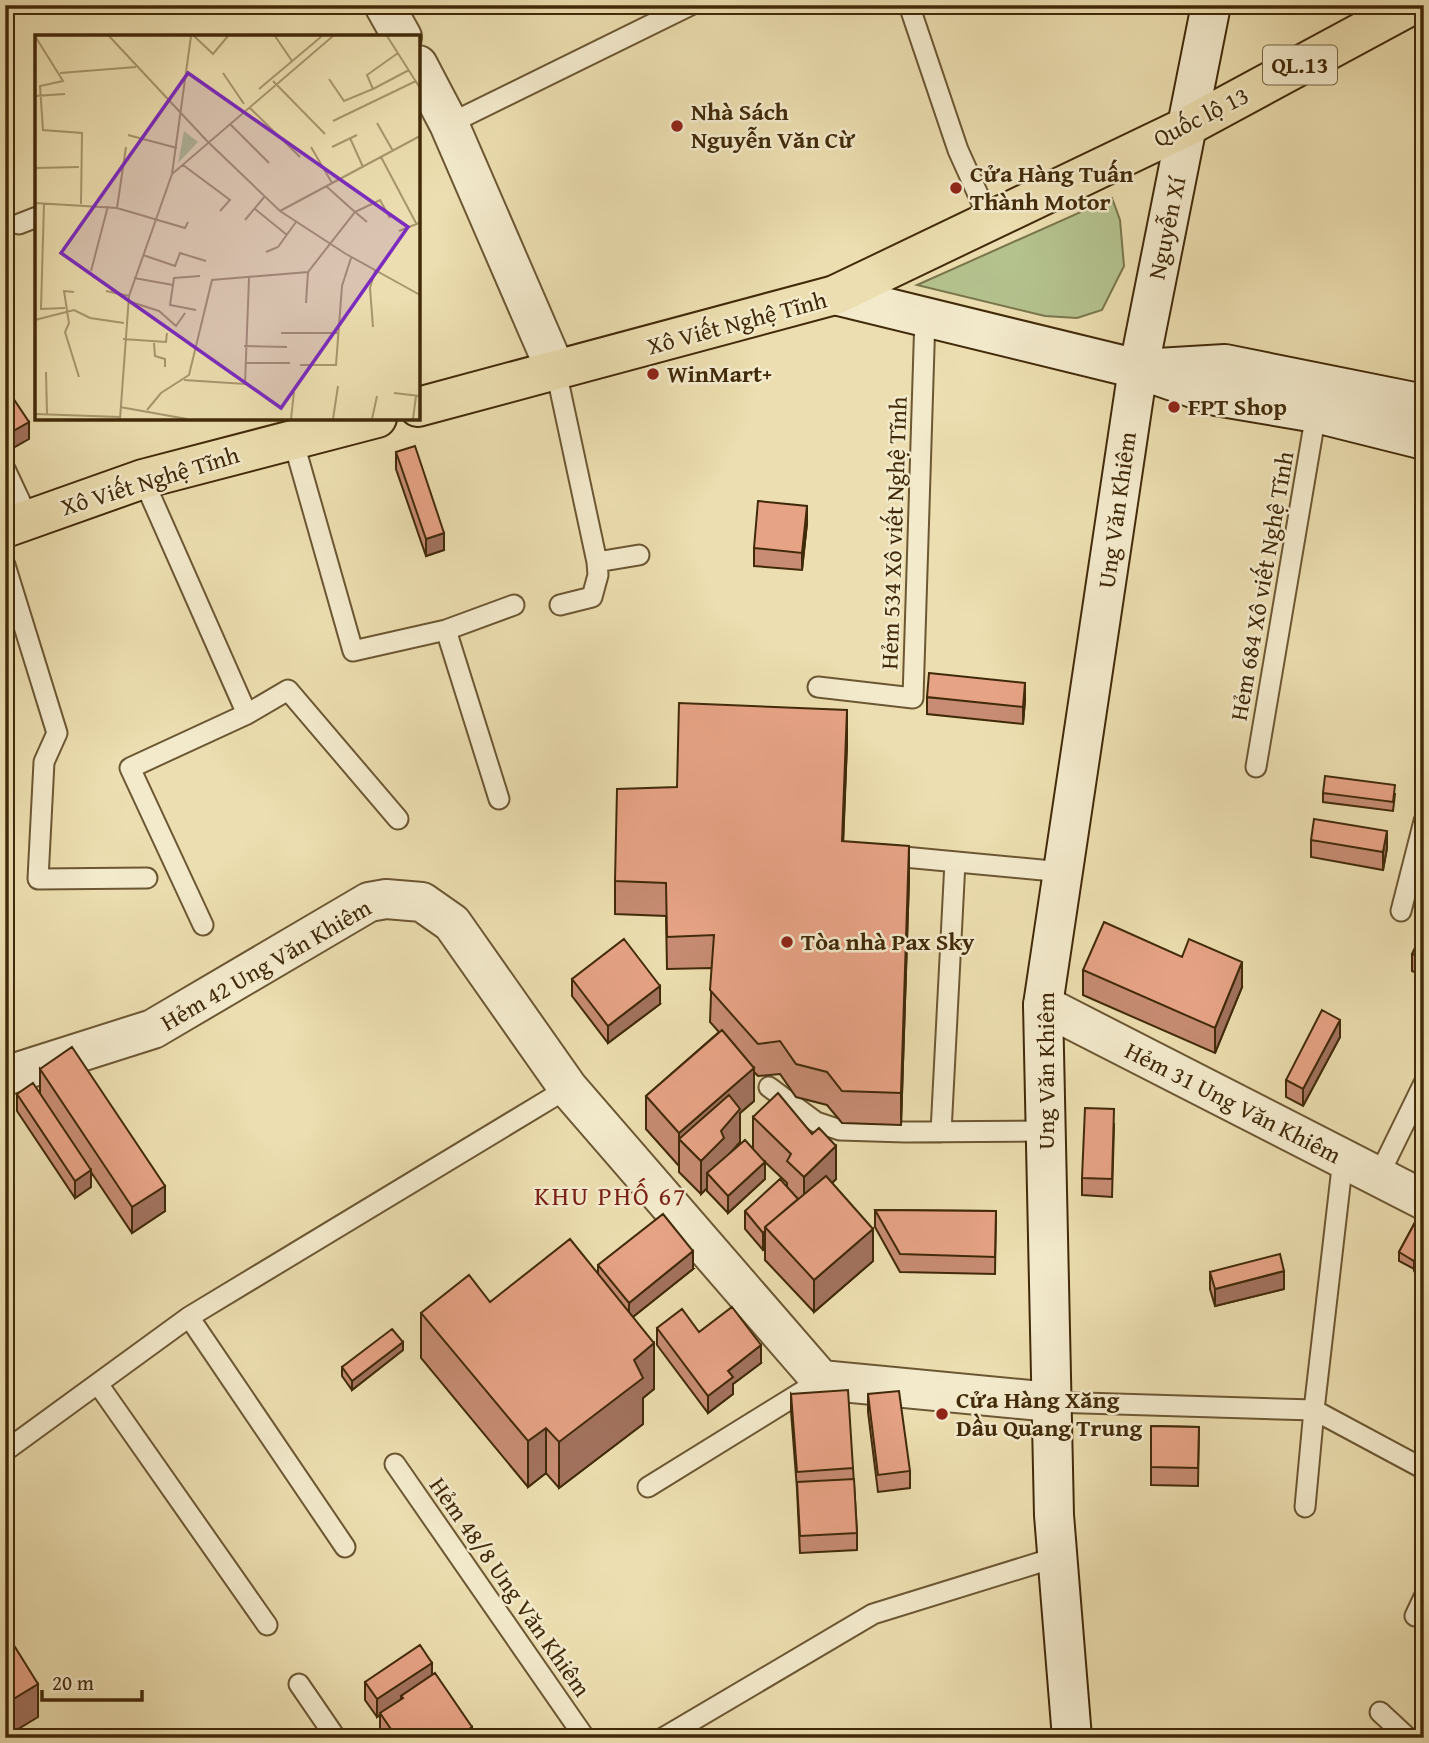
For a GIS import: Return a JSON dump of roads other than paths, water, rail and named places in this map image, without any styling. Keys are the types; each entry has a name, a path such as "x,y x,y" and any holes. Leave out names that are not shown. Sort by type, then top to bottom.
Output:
{"main road":[{"path":"384,5 401,35"},
{"name":"Nguyễn Xí","path":"1138,369 1212,5"},
{"name":"Quốc lộ 13","path":"835,295 1188,125 1412,5"},
{"path":"420,71 449,124 556,371"},
{"name":"Xô Viết Nghệ Tĩnh","path":"420,407 835,295 1138,369 1216,396 1316,412 1424,440"},
{"name":"Xô Viết Nghệ Tĩnh","path":"1138,369 1225,364 1424,404"},
{"name":"Ung Văn Khiêm","path":"1069,1736 1057,1557 1051,1402 1043,1005 1138,369"},
{"name":"Xô Viết Nghệ Tĩnh","path":"17,523 144,479 369,420"},
{"name":"Hẻm 42 Ung Văn Khiêm","path":"5,1076 153,1029 369,902 386,899 422,902 452,923 568,1088 821,1380"},
{"name":"Hẻm 31 Ung Văn Khiêm","path":"1043,1005 1424,1200"},
{"path":"821,1380 1051,1402"}],"lane":[{"path":"449,124 691,5"},
{"path":"909,5 958,150 990,220"},
{"name":"Hẻm 534 Xô viết Nghệ Tĩnh","path":"818,687 913,698 925,316"},
{"path":"556,371 597,562 592,597 560,605"},
{"name":"Hẻm 684 Xô viết Nghệ Tĩnh","path":"1256,767 1316,412"},
{"path":"293,440 353,650 446,630 514,605"},
{"path":"5,468 17,523"},
{"path":"144,479 247,714"},
{"path":"597,562 639,555"},
{"path":"5,565 57,733 44,762 38,879 147,878"},
{"path":"446,630 499,799"},
{"path":"203,925 130,768 247,714 288,690 398,819"},
{"path":"1401,911 1424,821"},
{"path":"865,854 1063,872"},
{"path":"941,1132 955,862"},
{"path":"1378,1177 1424,1083"},
{"path":"769,1087 816,1122 840,1130 1044,1131"},
{"path":"5,1451 189,1317 568,1088"},
{"path":"1305,1507 1343,1159"},
{"path":"189,1317 345,1547"},
{"path":"648,1487 821,1380"},
{"path":"98,1384 267,1625"},
{"path":"1051,1402 1314,1410 1424,1469"},
{"name":"Hẻm 48/8 Ung Văn Khiêm","path":"395,1464 585,1738"},
{"path":"663,1738 873,1614 1057,1557"},
{"path":"1415,1616 1424,1597"},
{"path":"299,1684 336,1738"},
{"path":"1380,1712 1408,1738"}],"place":[{"name":"Nhà Sách Nguyễn Văn Cừ","path":"677,126"},
{"name":"Cửa Hàng Tuấn Thành Motor","path":"956,188"},
{"name":"WinMart+","path":"653,374"},
{"name":"FPT Shop","path":"1174,407"},
{"name":"Tòa nhà Pax Sky","path":"787,942"},
{"name":"Cửa Hàng Xăng Dầu Quang Trung","path":"942,1414"}],"district":[{"name":"KHU PHỐ 67","path":"611,1196"}]}
